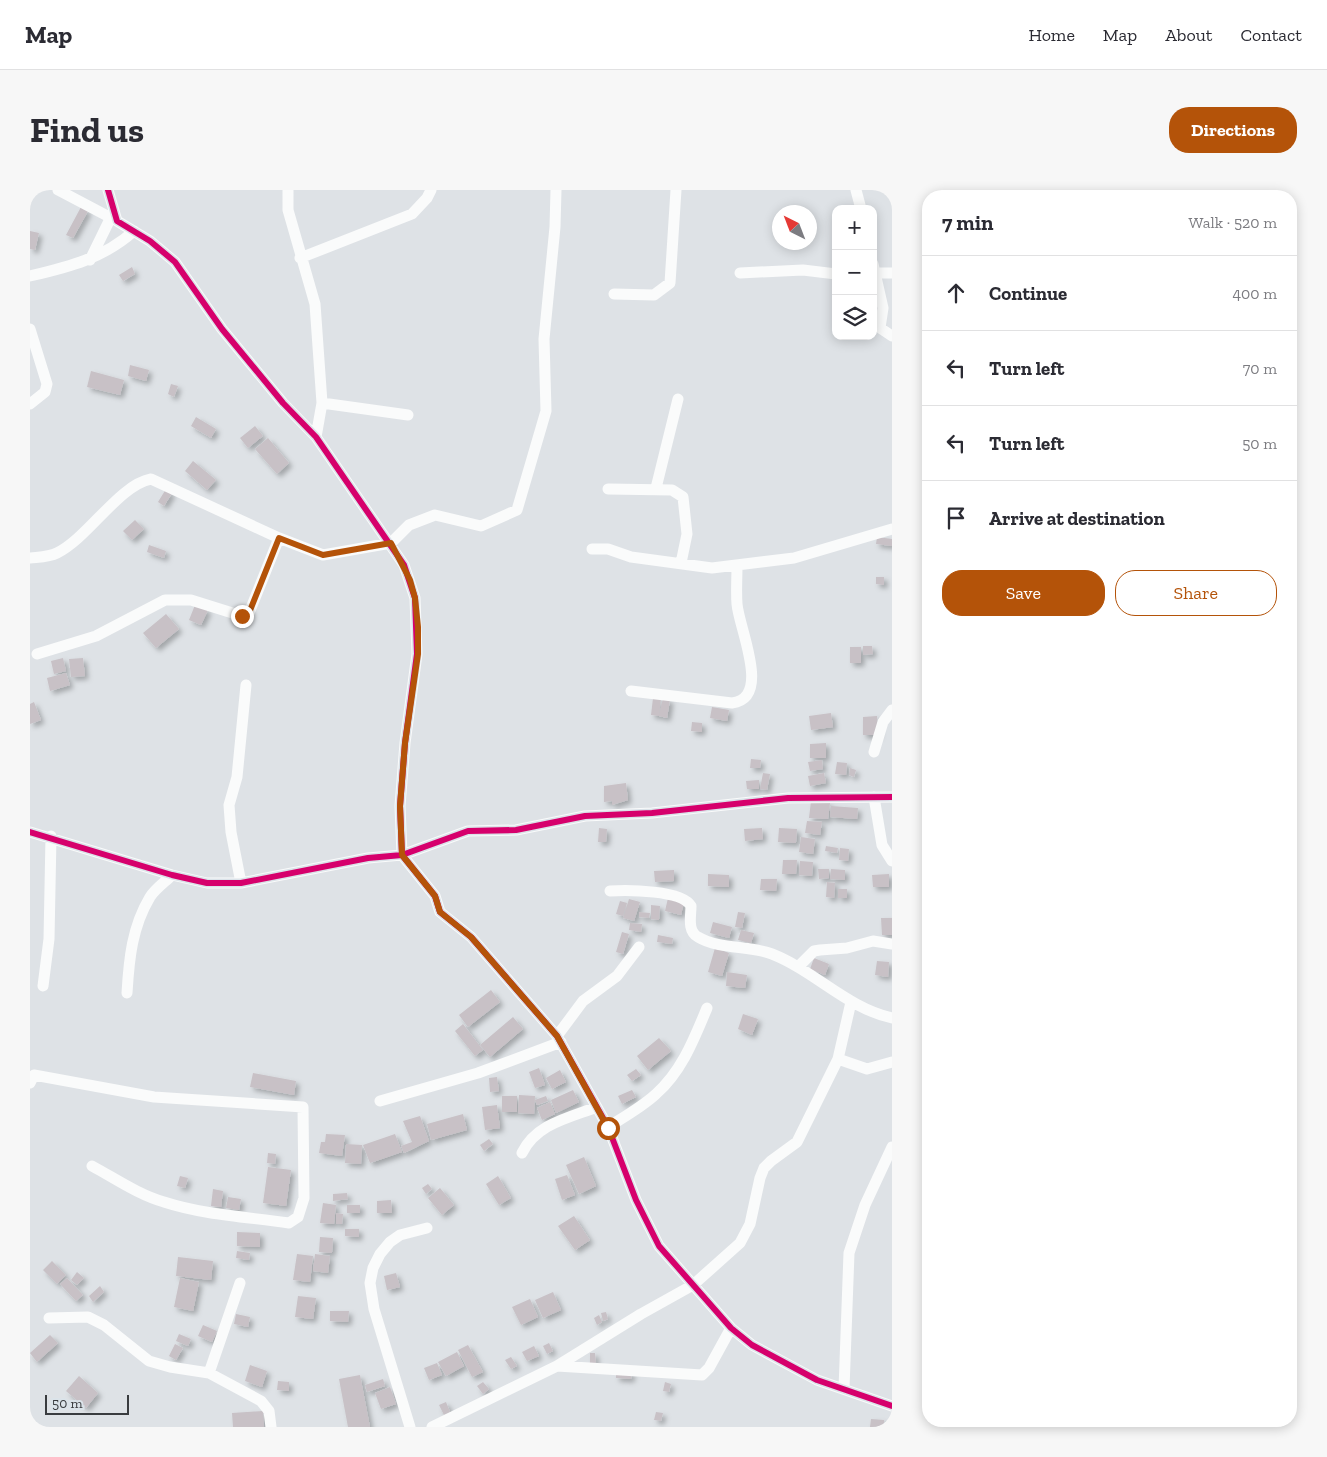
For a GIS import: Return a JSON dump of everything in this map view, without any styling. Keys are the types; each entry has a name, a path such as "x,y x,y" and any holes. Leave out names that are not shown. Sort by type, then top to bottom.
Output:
{"street":[{"path":"58,190 134,231 175,262 228,337 283,403 316,437 391,543 410,580 415,598 418,627 418,654 405,743 400,806 402,855 435,896 440,912 471,937 559,1039 608,1128 636,1200 659,1246 731,1328 752,1345 784,1364 817,1380 892,1406"},
{"path":"90,260 114,219 108,190"},
{"path":"288,190 288,210 300,258 315,304 322,403 316,437"},
{"path":"300,258 412,214 427,198 431,190"},
{"path":"30,558 56,554 93,525 124,494 144,481 151,479 279,538 323,555 391,543 409,525 434,515 480,526 517,510 546,411 544,340 555,227 556,190"},
{"path":"614,294 654,295 670,283 676,190"},
{"path":"856,190 860,205"},
{"path":"30,276 90,260 107,252 134,231"},
{"path":"740,273 803,270 832,274"},
{"path":"877,271 891,273"},
{"path":"877,283 883,308 880,328 892,336"},
{"path":"30,329 48,384 45,392 30,404"},
{"path":"656,488 678,399"},
{"path":"322,403 408,416"},
{"path":"608,489 656,488 672,490 683,497 687,534 680,562"},
{"path":"592,550 608,549 631,557 680,562 712,568 794,558 892,529"},
{"path":"38,654 96,636 165,600 191,600 242,616 249,613 279,538"},
{"path":"631,691 732,703 745,699 752,683 752,664 737,605 737,566"},
{"path":"241,883 231,832 229,805 237,777 246,685"},
{"path":"874,752 883,722 892,710"},
{"path":"874,797 882,845 892,861"},
{"path":"30,832 51,836 172,875 207,883 241,883 368,858 402,855 468,831 516,830 585,816 652,813 788,798 892,797"},
{"path":"44,986 49,939 51,836"},
{"path":"127,992 129,954 134,934 150,896 172,875"},
{"path":"610,891 636,890 683,898 691,906 690,926 697,937 716,944 770,954 798,966 851,1002 875,1014 892,1018"},
{"path":"798,966 814,951 847,948 873,941 892,944"},
{"path":"380,1101 478,1073 559,1039 583,1001 617,976 639,947"},
{"path":"432,1427 557,1366 641,1314 693,1285 740,1242 750,1224 764,1168 797,1142 838,1059 851,1002"},
{"path":"608,1128 655,1096 672,1078 684,1061 707,1008"},
{"path":"838,1059 867,1069 892,1062"},
{"path":"30,1083 34,1075 154,1097 302,1107 304,1198 298,1217 289,1222 213,1213 164,1202 143,1194 92,1166"},
{"path":"522,1153 527,1142 552,1123 597,1107"},
{"path":"844,1389 849,1253 865,1205 892,1147"},
{"path":"410,1427 374,1309 370,1282 373,1268 380,1254 390,1242 400,1235 427,1228"},
{"path":"209,1373 240,1283"},
{"path":"49,1318 88,1318 104,1325 149,1361 170,1367 209,1373 260,1401 269,1411 271,1427"},
{"path":"557,1366 702,1375 709,1368 731,1328"}],"building":[{"path":"81,207 88,211 73,238 66,235"},
{"path":"30,231 39,233 35,250 30,249"},
{"path":"132,267 135,274 123,281 119,275"},
{"path":"130,365 149,370 146,381 128,376"},
{"path":"91,371 124,380 120,395 87,387"},
{"path":"171,384 178,386 174,397 168,394"},
{"path":"196,417 216,429 211,438 191,426"},
{"path":"255,426 263,436 248,448 240,438"},
{"path":"268,438 289,463 277,474 255,449"},
{"path":"193,461 216,480 207,490 185,471"},
{"path":"166,489 172,493 164,506 158,502"},
{"path":"135,520 144,529 132,540 123,531"},
{"path":"877,537 892,539 892,546 876,544"},
{"path":"149,545 166,551 164,558 147,552"},
{"path":"876,577 884,577 884,585 876,584"},
{"path":"195,605 208,610 201,625 189,620"},
{"path":"166,614 179,629 156,648 143,633"},
{"path":"863,646 872,646 873,654 863,655"},
{"path":"850,647 861,647 861,663 850,663"},
{"path":"63,658 66,671 54,674 51,661"},
{"path":"83,658 85,676 71,677 69,659"},
{"path":"66,673 70,685 50,691 47,678"},
{"path":"653,698 661,699 659,716 651,715"},
{"path":"663,698 670,700 667,718 659,716"},
{"path":"34,702 41,720 30,724 30,704"},
{"path":"712,707 729,710 727,721 710,718"},
{"path":"831,713 833,727 811,730 809,716"},
{"path":"877,716 878,735 863,735 863,717"},
{"path":"692,722 702,723 702,732 691,731"},
{"path":"826,743 826,758 810,758 810,744"},
{"path":"751,759 761,760 760,768 750,768"},
{"path":"822,760 823,769 810,771 808,762"},
{"path":"837,762 847,763 846,775 835,774"},
{"path":"850,768 856,770 854,777 849,775"},
{"path":"763,773 770,774 767,790 760,789"},
{"path":"824,773 826,783 810,786 808,776"},
{"path":"759,780 759,789 747,789 746,781"},
{"path":"626,783 628,800 612,805 612,801 604,802 604,786"},
{"path":"811,801 830,803 828,819 809,818"},
{"path":"831,806 858,808 857,819 830,817"},
{"path":"807,821 822,822 820,835 805,833"},
{"path":"599,828 607,829 606,842 598,842"},
{"path":"762,828 763,839 745,841 744,829"},
{"path":"779,828 797,829 796,843 778,842"},
{"path":"801,837 815,839 813,854 799,852"},
{"path":"826,846 838,848 837,853 825,851"},
{"path":"840,848 849,849 848,861 839,860"},
{"path":"783,860 797,860 796,874 782,874"},
{"path":"800,861 813,862 812,876 799,875"},
{"path":"818,869 829,869 829,878 819,879"},
{"path":"831,869 845,870 845,880 830,879"},
{"path":"674,870 674,881 655,882 654,871"},
{"path":"708,874 729,875 729,887 708,886"},
{"path":"889,874 889,887 873,887 872,875"},
{"path":"761,879 777,879 776,891 760,890"},
{"path":"827,882 835,883 834,898 826,897"},
{"path":"838,889 847,889 847,898 838,898"},
{"path":"668,898 684,902 681,915 665,911"},
{"path":"629,899 640,902 634,921 623,918"},
{"path":"620,901 627,903 623,916 616,914"},
{"path":"651,905 660,906 659,920 651,919"},
{"path":"639,912 650,913 649,918 639,917"},
{"path":"738,912 745,913 742,928 735,927"},
{"path":"881,918 892,918 892,935 882,935"},
{"path":"713,922 732,927 729,938 710,933"},
{"path":"630,923 642,924 641,932 629,930"},
{"path":"741,930 754,933 751,943 738,940"},
{"path":"622,932 629,934 623,954 616,952"},
{"path":"658,935 673,938 672,944 657,942"},
{"path":"715,948 729,953 722,976 708,972"},
{"path":"814,958 829,964 825,975 810,969"},
{"path":"877,961 889,962 888,977 875,975"},
{"path":"727,972 747,975 745,988 726,986"},
{"path":"491,990 500,1002 468,1027 459,1015"},
{"path":"743,1014 758,1019 752,1035 738,1029"},
{"path":"513,1017 523,1029 490,1057 480,1045"},
{"path":"463,1024 483,1050 475,1056 455,1031"},
{"path":"659,1038 671,1051 648,1070 637,1056"},
{"path":"539,1068 545,1085 535,1088 529,1072"},
{"path":"636,1069 641,1075 632,1081 627,1075"},
{"path":"560,1070 566,1082 552,1089 546,1078"},
{"path":"253,1073 296,1081 294,1095 250,1087"},
{"path":"497,1077 499,1091 490,1092 489,1078"},
{"path":"573,1090 579,1102 556,1113 551,1100"},
{"path":"632,1090 636,1097 622,1104 618,1096"},
{"path":"519,1095 535,1096 534,1114 518,1113"},
{"path":"502,1096 517,1096 517,1112 502,1112"},
{"path":"546,1096 548,1101 537,1105 535,1100"},
{"path":"550,1102 555,1114 542,1120 537,1108"},
{"path":"497,1105 500,1128 485,1130 482,1107"},
{"path":"463,1114 467,1130 431,1140 427,1124"},
{"path":"420,1116 429,1141 404,1153 401,1146 412,1142 403,1121"},
{"path":"326,1134 345,1135 342,1156 319,1153 321,1142 325,1142"},
{"path":"395,1134 402,1152 370,1163 363,1145"},
{"path":"489,1139 493,1144 484,1151 480,1145"},
{"path":"346,1144 362,1145 361,1164 345,1163"},
{"path":"268,1153 276,1154 275,1164 267,1163"},
{"path":"584,1157 596,1186 579,1194 566,1165"},
{"path":"268,1167 291,1170 286,1206 263,1203"},
{"path":"567,1175 575,1195 562,1200 555,1179"},
{"path":"180,1176 188,1178 185,1188 177,1186"},
{"path":"498,1176 511,1198 499,1205 486,1184"},
{"path":"428,1184 432,1189 426,1194 422,1188"},
{"path":"440,1188 454,1205 442,1215 428,1198"},
{"path":"213,1189 223,1191 221,1207 211,1206"},
{"path":"347,1193 348,1199 333,1201 333,1194"},
{"path":"228,1197 241,1199 239,1210 226,1208"},
{"path":"391,1200 392,1213 377,1213 377,1201"},
{"path":"323,1203 336,1205 334,1224 320,1223"},
{"path":"347,1205 360,1205 360,1213 347,1213"},
{"path":"336,1213 343,1214 342,1224 336,1224"},
{"path":"574,1216 590,1240 575,1250 558,1226"},
{"path":"345,1229 359,1229 359,1237 345,1236"},
{"path":"237,1232 260,1233 260,1247 237,1246"},
{"path":"320,1237 333,1238 332,1253 319,1252"},
{"path":"237,1251 250,1253 249,1260 236,1258"},
{"path":"297,1254 313,1256 310,1282 293,1280"},
{"path":"315,1254 330,1256 328,1273 313,1271"},
{"path":"178,1257 213,1261 211,1280 176,1276"},
{"path":"52,1261 66,1275 57,1284 43,1270"},
{"path":"77,1272 84,1278 77,1285 71,1280"},
{"path":"396,1273 400,1287 387,1290 384,1276"},
{"path":"67,1278 83,1295 76,1301 60,1284"},
{"path":"180,1278 199,1282 193,1311 174,1307"},
{"path":"100,1286 104,1292 93,1302 89,1296"},
{"path":"553,1292 561,1310 543,1318 535,1300"},
{"path":"298,1296 316,1298 313,1319 295,1317"},
{"path":"530,1299 538,1317 521,1325 512,1307"},
{"path":"330,1311 349,1311 348,1322 330,1321"},
{"path":"606,1312 608,1319 603,1321 601,1313"},
{"path":"236,1314 250,1317 248,1327 234,1324"},
{"path":"599,1315 602,1322 597,1325 594,1318"},
{"path":"203,1325 217,1331 212,1342 198,1336"},
{"path":"179,1334 191,1339 188,1346 176,1341"},
{"path":"50,1335 58,1343 37,1362 30,1353"},
{"path":"549,1343 553,1351 547,1354 543,1346"},
{"path":"175,1344 183,1348 176,1360 169,1356"},
{"path":"468,1345 483,1372 472,1377 458,1350"},
{"path":"534,1346 539,1356 527,1361 522,1352"},
{"path":"457,1352 464,1366 446,1376 438,1362"},
{"path":"590,1353 595,1353 596,1363 590,1363"},
{"path":"511,1357 517,1366 511,1369 505,1360"},
{"path":"437,1363 442,1375 429,1380 424,1368"},
{"path":"250,1365 267,1371 262,1387 245,1381"},
{"path":"616,1371 632,1372 631,1379 616,1378"},
{"path":"360,1375 370,1427 348,1427 339,1379"},
{"path":"79,1376 98,1393 86,1408 66,1391"},
{"path":"383,1379 385,1386 367,1392 365,1385"},
{"path":"278,1381 289,1382 289,1391 277,1390"},
{"path":"483,1382 489,1389 483,1394 477,1386"},
{"path":"665,1382 671,1384 669,1392 663,1391"},
{"path":"390,1387 396,1404 381,1409 375,1393"},
{"path":"446,1402 450,1412 444,1415 439,1405"},
{"path":"263,1411 264,1427 233,1427 232,1413"},
{"path":"656,1412 663,1413 661,1421 654,1420"},
{"path":"871,1419 884,1420 884,1427 870,1427"}],"cycle path":[{"path":"108,190 117,221 150,241 175,262 222,329 283,403 316,437 404,565 415,598 417,654 405,743 400,806 402,855 435,896 440,912 471,937 557,1036 608,1127 636,1200 659,1246 731,1328 752,1345 817,1380 892,1406"},
{"path":"30,832 172,875 207,883 241,883 368,858 402,855 468,831 516,830 585,816 652,813 788,798 892,797"}],"route":[{"path":"242,616 249,613 279,538 323,555 391,543 404,565 410,580 415,598 418,627 418,654 405,743 400,806 402,855 435,896 440,912 471,937 557,1036 608,1128"}]}
